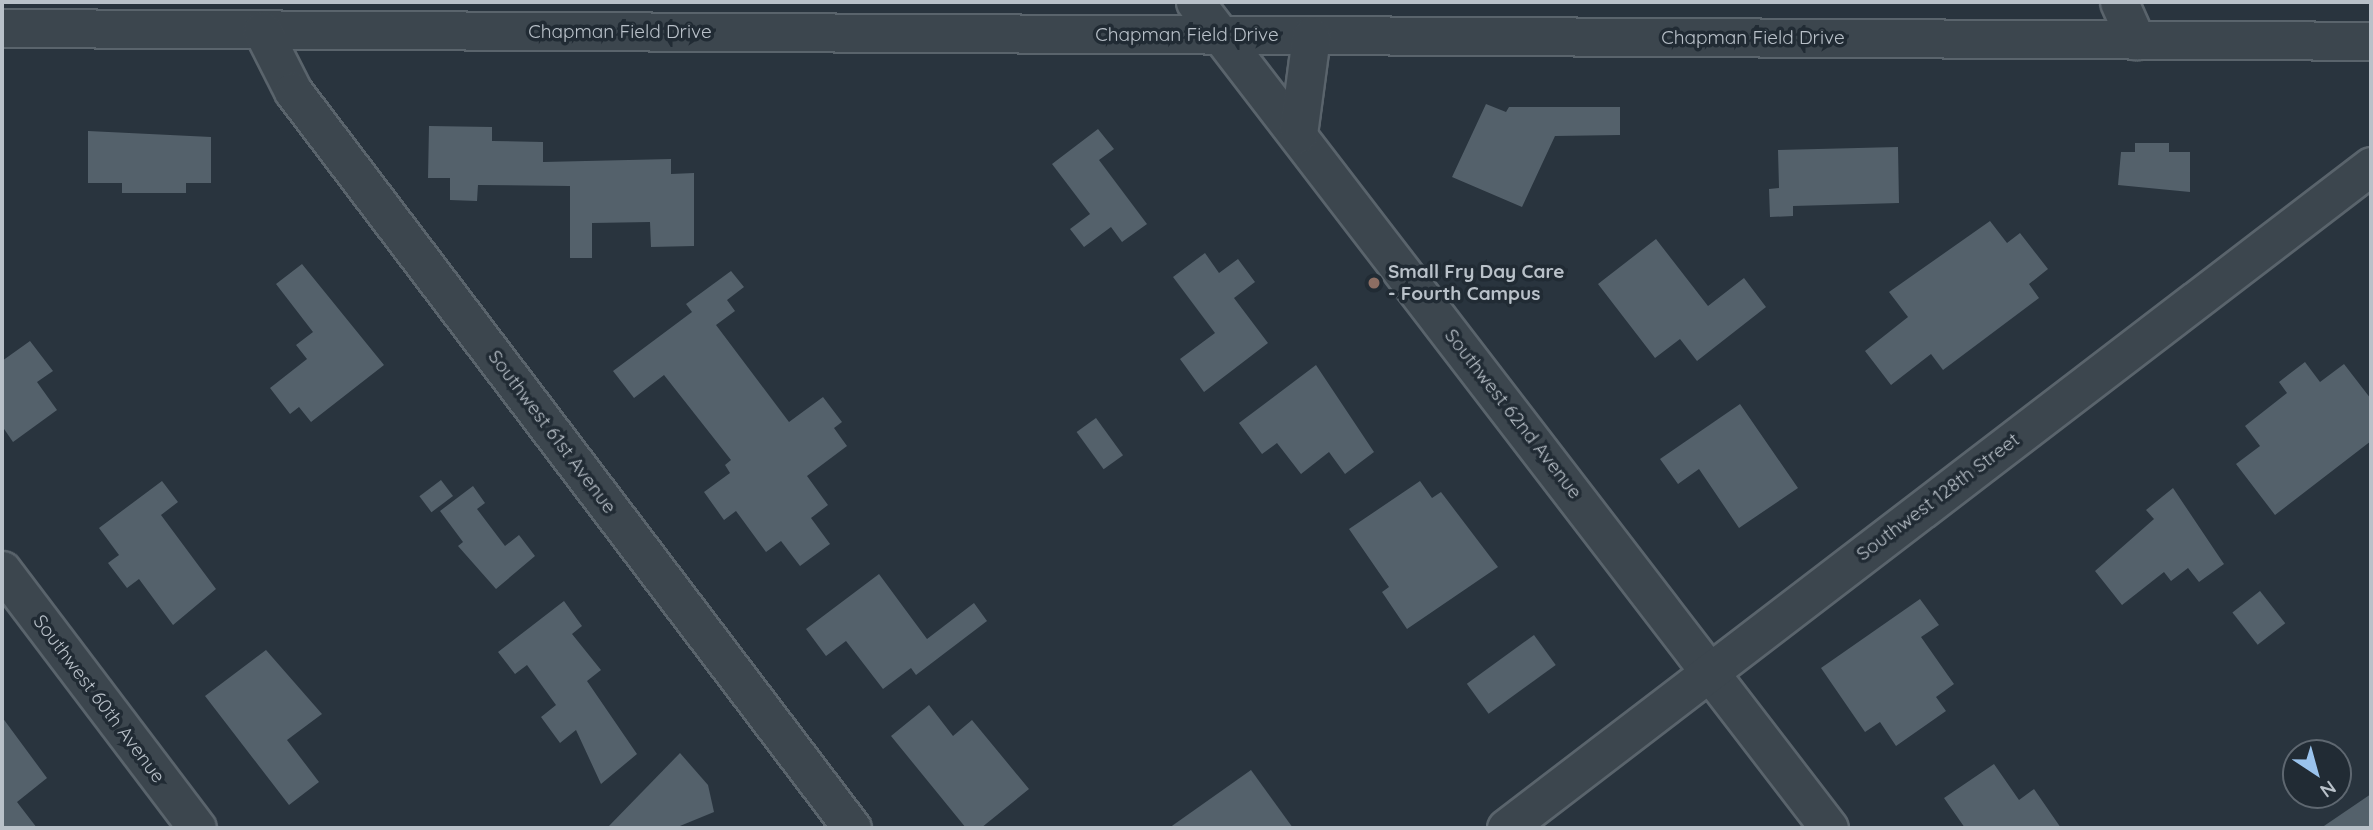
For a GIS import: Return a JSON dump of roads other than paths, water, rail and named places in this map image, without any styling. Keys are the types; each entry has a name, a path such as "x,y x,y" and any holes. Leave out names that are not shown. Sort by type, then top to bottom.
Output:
{"street":[{"name":"Southwest 62nd Avenue","path":"1195,2 1829,828"},
{"path":"2119,2 2136,40"},
{"name":"Chapman Field Drive","path":"2,28 2136,40 2369,45"},
{"name":"Southwest 61st Avenue","path":"262,30 293,91 852,828"},
{"path":"1298,134 1311,36"},
{"name":"Southwest 128th Street","path":"1506,828 2371,166"},
{"name":"Southwest 60th Avenue","path":"2,570 197,828"}],"place":[{"name":"Small Fry Day Care - Fourth Campus","path":"1374,283"}]}
